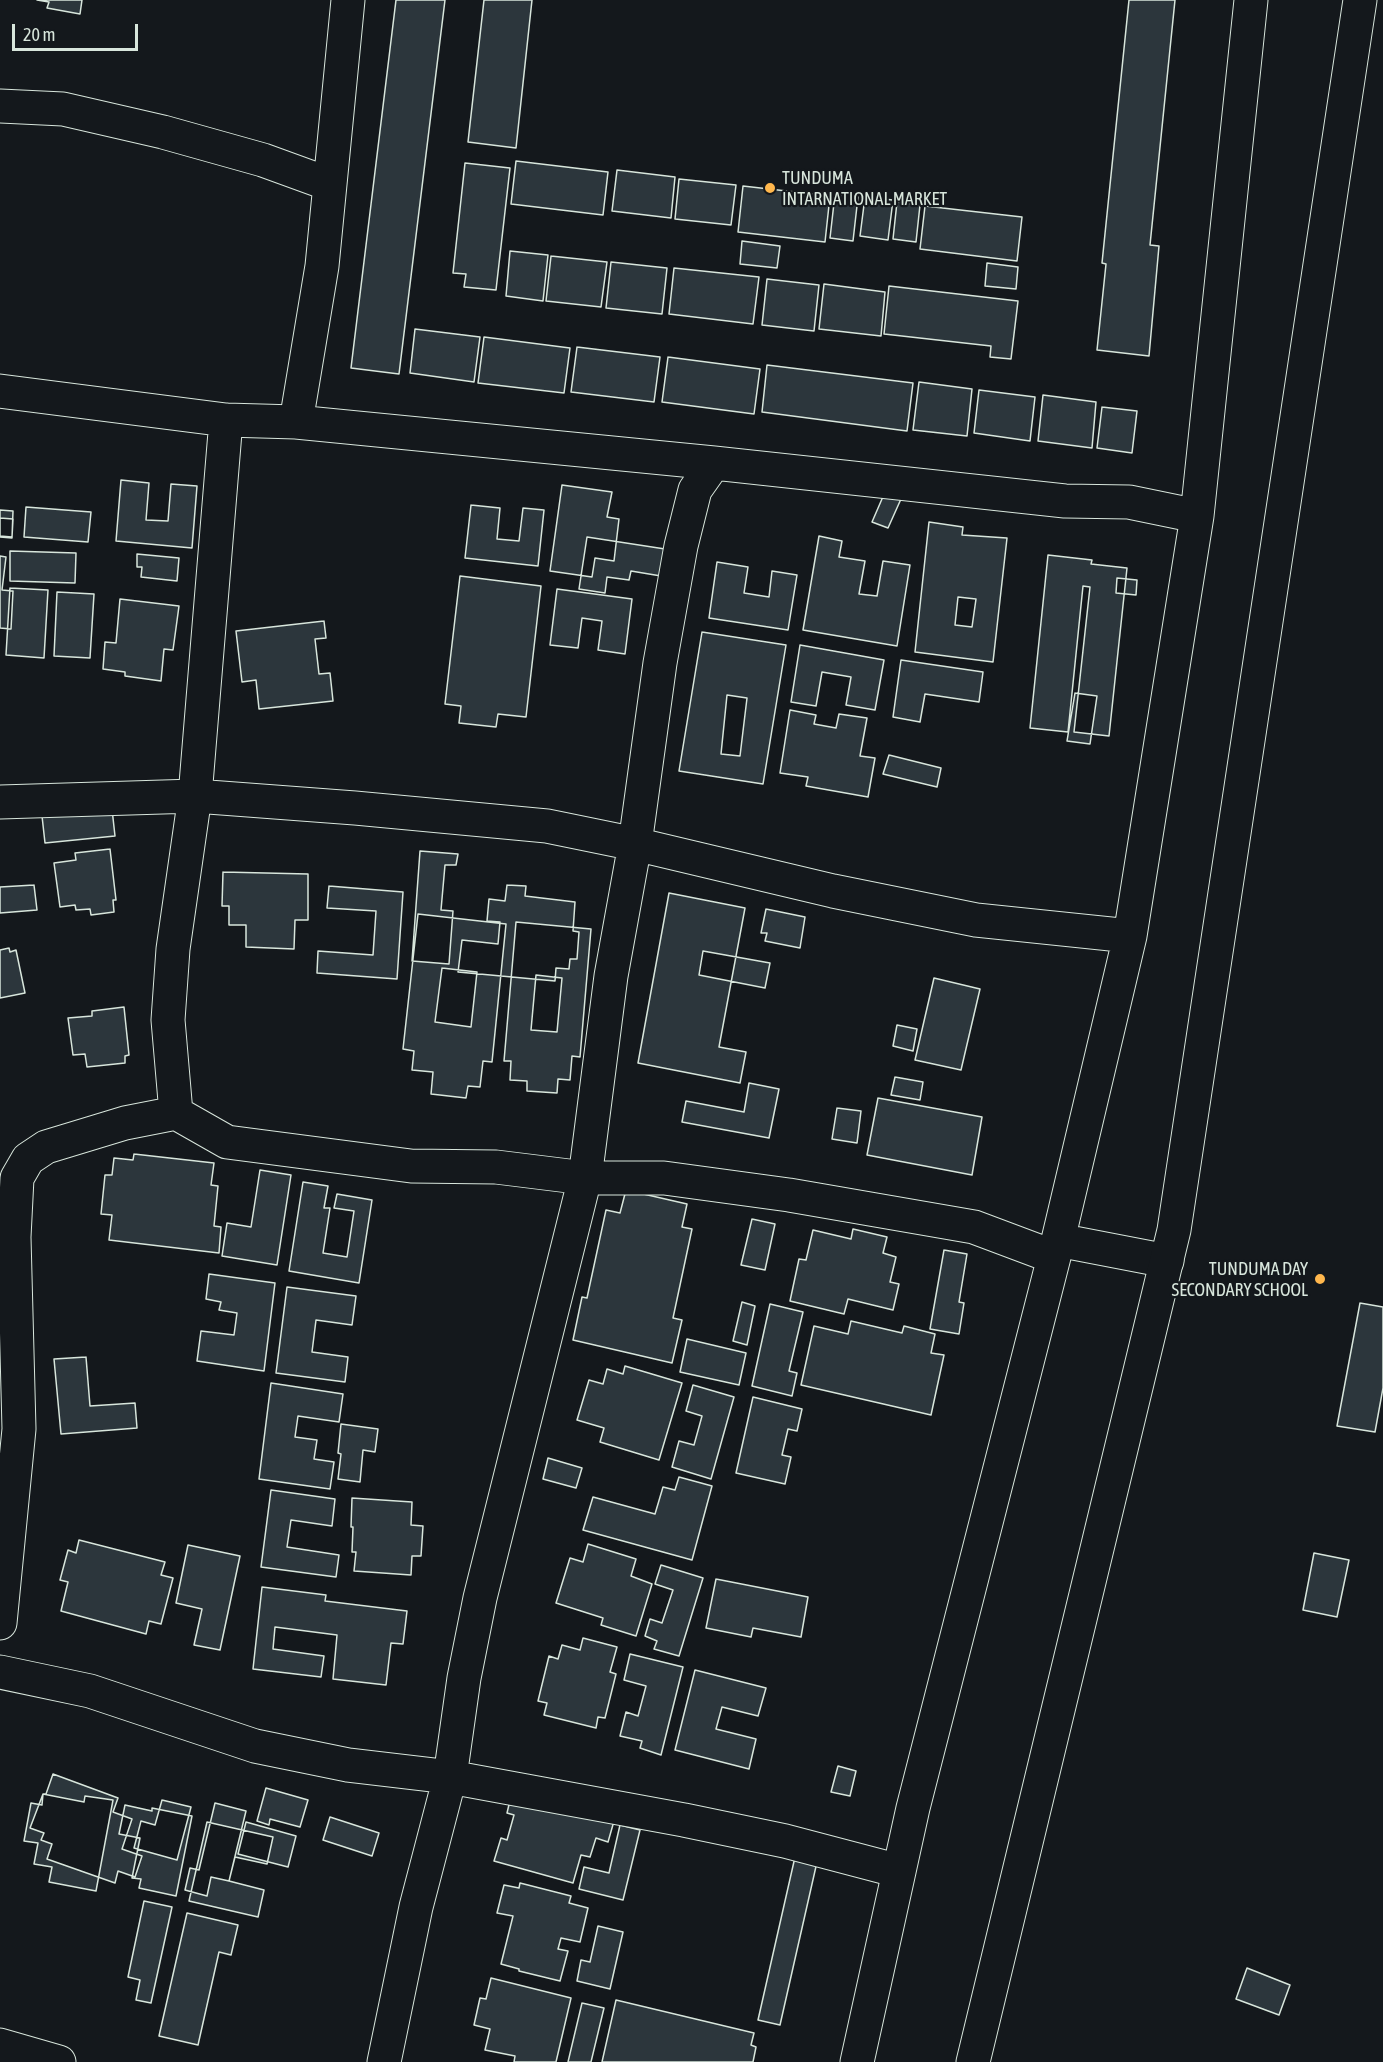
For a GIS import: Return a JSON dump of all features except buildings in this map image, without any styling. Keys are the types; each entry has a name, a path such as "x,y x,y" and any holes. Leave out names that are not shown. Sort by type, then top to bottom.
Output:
{"main road":[{"path":"296,422 322,266 348,0"},
{"path":"856,2062 899,1870 1056,1248 1130,936 1197,516 1251,0"},
{"path":"973,2062 1174,1230 1360,0"},
{"path":"0,106 63,109 163,132 263,160 329,184"},
{"path":"0,391 226,420 296,422 714,462 1065,501 1129,502 1197,516"},
{"path":"176,1113 168,1020 173,949 195,796 226,420"},
{"path":"384,2062 416,1907 450,1777 464,1678 480,1598 585,1178 611,976 635,844 660,663 681,546 695,490 714,462"},
{"path":"0,802 195,796 547,826 635,844 832,891 976,920 1130,936"},
{"path":"0,1623 19,1429 14,1237 17,1178 28,1159 46,1147 124,1123 176,1113 227,1142 411,1166 496,1167 585,1178 664,1178 835,1203 974,1227 1056,1248 1167,1261"},
{"path":"0,1672 90,1691 255,1746 348,1765 450,1777 567,1798 785,1841 899,1870"},
{"path":"3,2052 59,2062"}],"place":[{"name":"TUNDUMA INTARNATIONAL MARKET","path":"770,188"},
{"name":"TUNDUMA DAY SECONDARY SCHOOL","path":"1320,1279"}]}
